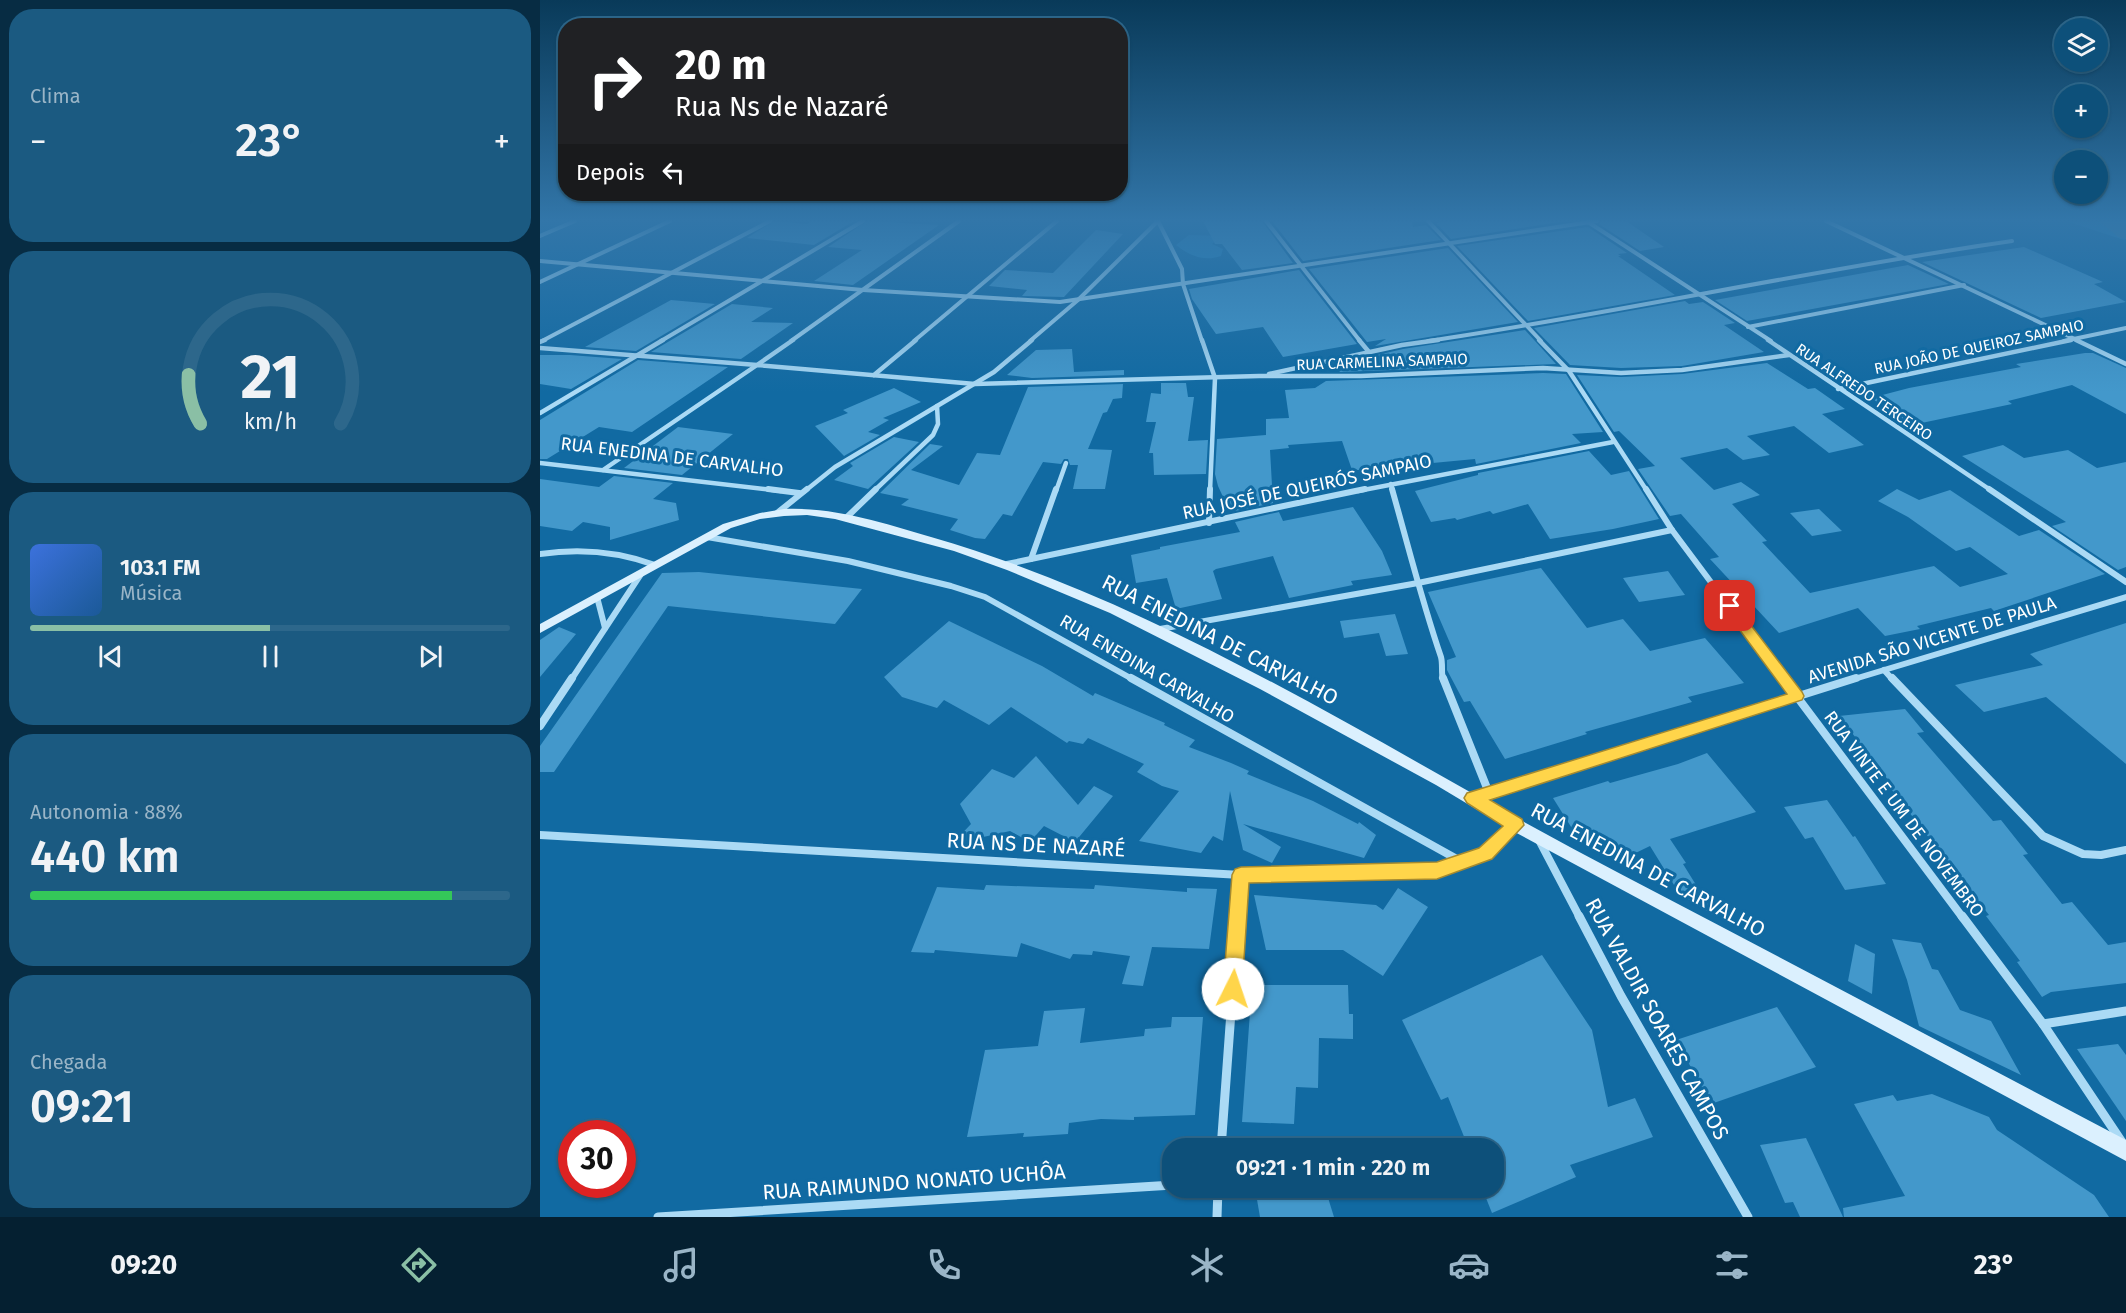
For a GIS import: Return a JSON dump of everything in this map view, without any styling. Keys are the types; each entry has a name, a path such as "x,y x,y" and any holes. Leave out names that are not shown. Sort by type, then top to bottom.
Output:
{"main road":[{"name":"RUA ENEDINA DE CARVALHO","path":"540,629 707,537 740,522 777,513 807,512 846,518 920,537 1007,564 1128,615 1252,678 1473,798 1516,825 2126,1149"}],"street":[{"path":"540,342 664,278"},
{"path":"735,278 863,290 1053,302 1226,278"},
{"path":"540,413 632,356 768,278"},
{"path":"603,470 880,278"},
{"path":"874,375 990,278"},
{"path":"777,513 799,493 835,467 975,384 1011,358 1101,278"},
{"path":"1183,278 1215,378 1209,523"},
{"path":"1310,278 1369,352"},
{"name":"RUA VINTE E UM DE NOVEMBRO","path":"1482,278 1569,371 1672,530 2043,1024 2126,1149"},
{"name":"RUA ALFREDO TERCEIRO","path":"1676,278 2126,582"},
{"path":"1259,376 1369,352 1528,326 1789,278"},
{"path":"1948,278 2126,364"},
{"path":"1748,327 1964,285"},
{"name":"RUA JOÃO DE QUEIROZ SAMPAIO","path":"1838,388 2126,328"},
{"name":"RUA CARMELINA SAMPAIO","path":"540,348 975,384 1259,376 1361,376 1543,368 1594,373 1682,370 1789,355"},
{"path":"846,518 933,435 938,424 938,406"},
{"name":"RUA JOSÉ DE QUEIRÓS SAMPAIO","path":"1007,564 1391,484 1613,442"},
{"name":"RUA ENEDINA DE CARVALHO","path":"540,463 799,493"},
{"path":"1031,559 1066,463"},
{"path":"1391,484 1442,661 1441,673 1488,793"},
{"path":"1158,630 1418,583 1672,530"},
{"name":"RUA ENEDINA CARVALHO","path":"707,537 918,576 952,584 985,597 1464,863"},
{"path":"540,554 603,550 636,557 655,565"},
{"path":"540,726 644,571"},
{"path":"597,597 605,628"},
{"name":"AVENIDA SÃO VICENTE DE PAULA","path":"1473,798 1797,696 2126,597"},
{"path":"1884,670 2043,836 2074,854 2104,856 2126,850"},
{"name":"RUA NS DE NAZARÉ","path":"540,835 1241,875 1409,873 1437,870 1486,854 1516,825"},
{"name":"RUA VALDIR SOARES CAMPOS","path":"1537,836 1621,996 1748,1217"},
{"path":"1222,1138 1241,875"},
{"path":"2043,1024 2126,1011"},
{"name":"RUA RAIMUNDO NONATO UCHÔA","path":"658,1217 1162,1186"},
{"path":"1217,1217 1218,1198"}],"building":[{"path":"819,278 863,278 853,285 814,281"},
{"path":"997,278 1082,278 1064,297 1022,296 1027,290 989,286"},
{"path":"1254,278 1305,278 1357,344 1283,357 1263,327 1216,334 1192,299 1189,289"},
{"path":"1316,278 1476,278 1518,322 1375,346 1386,339 1367,342"},
{"path":"1487,278 1650,278 1675,295 1528,321"},
{"path":"1837,278 1936,278 1949,284 1747,321 1715,300"},
{"path":"1956,278 2094,278 2103,282 2094,284 2126,302 2041,318"},
{"path":"671,300 715,304 636,351 585,347"},
{"path":"1685,301 1689,304 1703,302 1735,323 1724,325 1764,352 1682,366 1621,368 1570,365 1534,328"},
{"path":"732,304 773,308 751,322 793,323 741,359 651,352"},
{"path":"1525,330 1556,364 1339,372 1356,360 1403,349"},
{"path":"1072,349 1074,372 1124,370 1124,375 1032,378 1007,375 1036,350"},
{"path":"2093,353 2126,368 2126,414 2072,385 2008,401 2012,404 1912,425 1871,398 1909,388 2021,367 2016,364"},
{"path":"540,355 622,359 571,389 540,384"},
{"path":"638,360 728,367 632,432 599,427 547,459 540,459 540,420"},
{"path":"1767,363 1808,389 1815,388 1845,409 1822,414 1864,445 1829,453 1794,426 1747,436 1770,455 1743,460 1727,448 1680,458 1714,490 1741,482 1760,495 1732,504 1767,541 1762,542 1810,593 1934,566 1960,587 2008,574 1970,547 1956,551 1908,517 1878,501 1897,489 1919,500 1950,490 2019,536 2039,530 2105,574 1994,611 1991,608 1917,626 1920,629 1885,636 1858,608 1779,633 1710,559 1719,557 1681,514 1670,516 1638,469 1655,466 1619,431 1614,432 1577,375 1621,377 1682,374"},
{"path":"1566,374 1603,432 1572,434 1581,443 1476,464 1475,459 1359,470 1352,470 1342,441 1288,445 1289,448 1270,450 1273,503 1230,512 1218,486 1215,474 1217,439 1266,435 1266,419 1289,418 1285,390 1315,388 1326,381"},
{"path":"1161,383 1186,383 1188,397 1194,397 1188,441 1208,440 1206,474 1154,475 1153,453 1149,453 1156,422 1146,422 1151,393 1161,394"},
{"path":"1123,384 1122,398 1113,399 1107,412 1103,413 1088,449 1112,450 1105,489 1073,489 1078,465 1070,465 1068,459 1064,459 1061,464 1043,462 1012,516 1003,514 985,539 950,530 958,519 901,505 909,499 880,493 930,444 943,446 911,470 959,485 977,453 1000,455 1028,387"},
{"path":"894,388 921,402 883,418 889,420 868,432 880,435 844,456 815,426 848,413 843,410"},
{"path":"678,427 733,434 682,475 624,468"},
{"path":"894,437 919,442 868,489 834,480 853,466 850,463"},
{"path":"2003,445 2024,458 2068,450 2097,468 2126,462 2126,567 2118,570 2052,526 2066,522 1962,456"},
{"path":"1589,451 1611,475 1629,471 1659,519 1550,539 1528,504 1493,514 1490,511 1457,520 1455,518 1431,522 1415,491 1478,475 1478,473"},
{"path":"614,476 673,483 653,499 676,503 679,520 610,540 610,527 583,522 572,531 540,526 540,479 599,487"},
{"path":"1353,507 1382,551 1392,575 1351,581 1353,585 1289,598 1273,556 1216,569 1213,571 1222,599 1176,609 1167,578 1136,583 1131,555 1160,549 1160,547 1240,532 1235,522 1279,512 1283,521"},
{"path":"1819,509 1842,531 1812,536 1790,513"},
{"path":"1541,568 1587,628 1623,619 1650,651 1705,638 1744,683 1688,697 1692,702 1585,732 1587,734 1505,759 1470,701 1464,702 1447,670 1447,660 1456,657 1428,592"},
{"path":"1668,571 1685,595 1639,602 1623,578"},
{"path":"699,572 862,589 835,624 668,606 554,772 540,772 540,746 662,573"},
{"path":"1395,614 1408,654 1386,656 1379,633 1344,638 1340,621"},
{"path":"949,621 1042,666 1093,696 1095,693 1165,723 1164,725 1195,740 1189,747 1231,763 1249,771 1247,774 1313,801 1358,824 1359,822 1376,835 1364,858 1243,824 1281,847 1272,863 1243,850 1230,791 1223,841 1213,836 1201,853 1139,841 1179,791 1162,786 1137,772 1144,764 1088,738 1083,744 1069,741 1067,743 1011,707 989,725 944,700 937,708 902,697 884,677"},
{"path":"2126,623 2126,764 2046,697 1984,712 1955,685 2043,665 2030,654"},
{"path":"559,627 576,634 540,677 540,640"},
{"path":"1905,709 1924,732 1917,733 1993,821 2001,820 2028,854 2023,855 2062,904 2072,902 2108,945 2126,942 2126,983 2051,992 2042,997 2017,962 2020,961 1986,916 1989,915 1888,785 1892,785 1839,716"},
{"path":"1707,753 1756,812 1670,839 1716,917 1679,893 1650,846 1617,862 1602,844 1589,848 1577,829 1573,830 1553,798 1608,781 1610,783 1678,764"},
{"path":"1036,756 1078,805 1094,786 1113,796 1075,842 1044,826 1030,842 1010,831 952,844 971,824 960,804 992,769 1014,778"},
{"path":"1827,800 1853,837 1855,836 1886,884 1845,890 1813,837 1805,839 1784,807"},
{"path":"986,885 1094,889 1095,885 1187,892 1187,888 1217,889 1209,949 1152,947 1143,986 1122,984 1130,956 1093,951 1092,955 1073,954 1070,959 1021,943 1017,957 935,950 934,953 911,952 937,887 984,890"},
{"path":"1398,888 1428,907 1383,976 1343,950 1266,950 1254,895 1376,905 1383,910"},
{"path":"1892,939 1921,943 1932,969 1938,970 1960,1010 1991,1021 2021,1075 1919,1026 1907,980"},
{"path":"1855,944 1875,954 1872,994 1848,981"},
{"path":"1542,955 1592,1030 1608,1107 1635,1098 1653,1137 1570,1165 1576,1177 1492,1213 1486,1198 1504,1198 1504,1138 1465,1138 1448,1097 1441,1100 1402,1020"},
{"path":"1252,985 1348,985 1349,1014 1353,1014 1353,1039 1319,1038 1318,1088 1296,1087 1294,1124 1242,1122"},
{"path":"1777,1007 1816,1067 1711,1104 1676,1040"},
{"path":"1085,1008 1080,1043 1144,1036 1145,1029 1171,1027 1172,1017 1203,1017 1195,1115 1134,1117 1134,1120 1101,1119 1069,1123 1068,1134 1023,1137 1024,1133 967,1137 985,1050 1038,1046 1044,1011"},
{"path":"2118,1044 2126,1055 2126,1121 2077,1049"},
{"path":"1932,1094 1989,1117 1997,1130 2094,1195 2109,1217 1844,1217 1843,1208 1905,1196 1854,1104 1893,1095 1897,1101"},
{"path":"1806,1138 1843,1217 1800,1217 1793,1202 1785,1203 1760,1145"},
{"path":"1257,1198 1328,1198 1334,1217 1260,1217"}],"route":[{"path":"1233,989 1241,875 1409,873 1437,870 1464,863 1486,854 1516,825 1473,798 1797,696 1730,606"}]}
